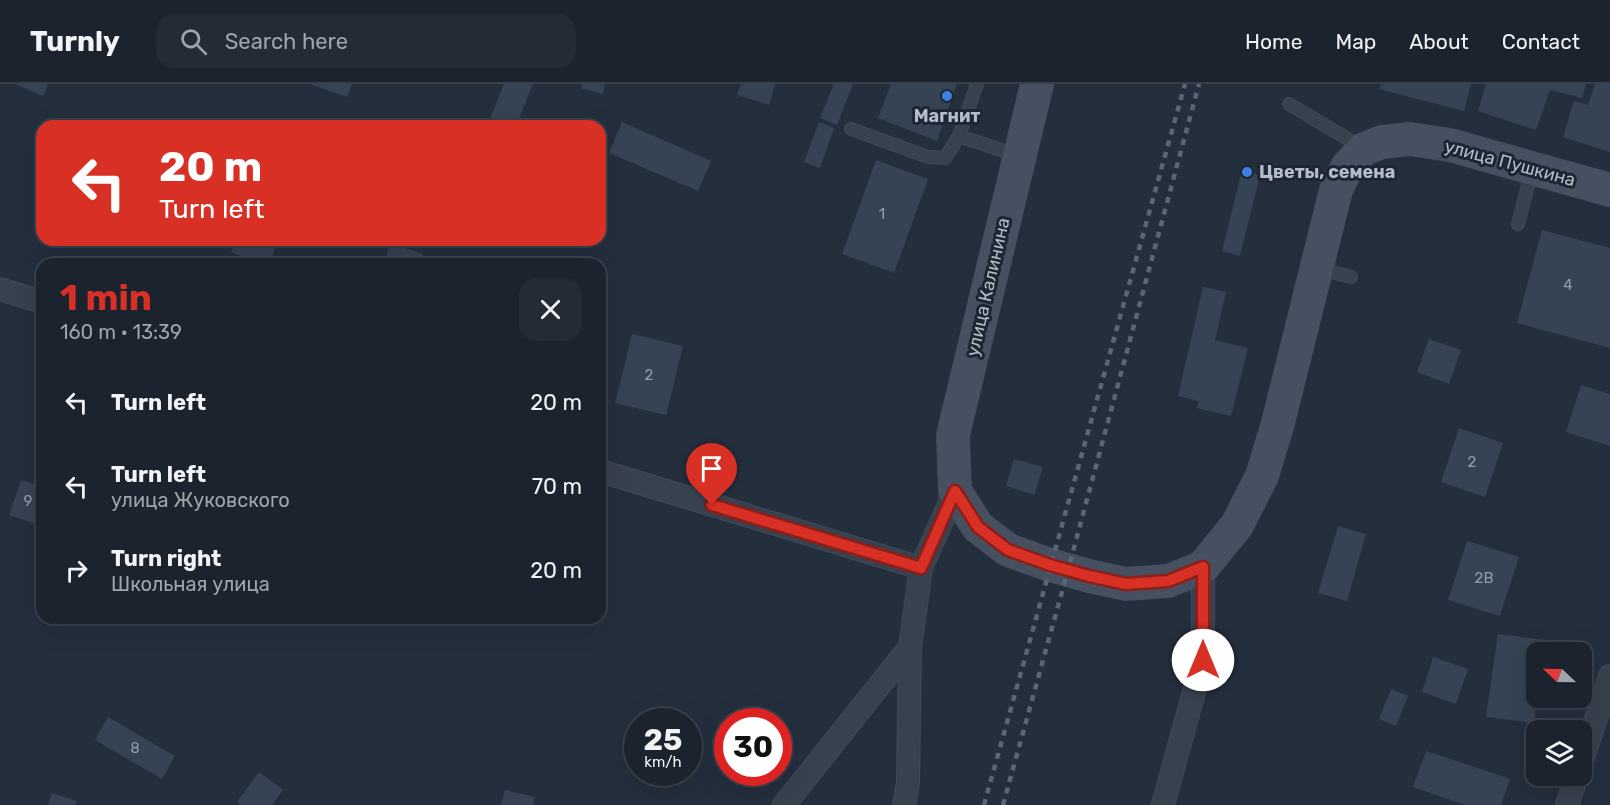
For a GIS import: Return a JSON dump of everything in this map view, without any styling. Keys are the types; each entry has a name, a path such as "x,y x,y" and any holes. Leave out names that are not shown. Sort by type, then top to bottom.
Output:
{"main road":[{"name":"улица Калинина","path":"955,491 953,435 1037,84"},
{"name":"улица Пушкина","path":"1364,149 1382,142 1410,139 1450,145 1610,190"},
{"path":"955,491 978,527 1008,550 1050,565 1126,584 1168,581 1203,567 1237,525 1262,476 1278,423 1336,190 1347,168 1364,149"}],"street":[{"path":"0,289 36,300"},
{"path":"606,473 921,568"},
{"path":"904,805 908,783 910,647 921,568 955,491"},
{"path":"1163,805 1203,660 1203,567"},
{"path":"784,805 910,647"},
{"path":"1592,731 1610,676"},
{"path":"1567,805 1574,786"}],"lane":[{"path":"851,129 927,157 945,158 959,136 977,84"},
{"path":"1289,104 1364,149"},
{"path":"959,136 1020,156"},
{"path":"1518,224 1533,169"},
{"path":"1316,268 1351,278"}],"building":[{"path":"15,84 48,84 43,96"},
{"path":"310,84 352,84 347,97"},
{"path":"504,84 533,84 518,120 489,120"},
{"path":"582,84 605,84 603,94 581,88"},
{"path":"741,84 775,84 769,105 737,95"},
{"path":"834,84 853,84 837,125 820,118"},
{"path":"891,84 957,84 937,141 878,118"},
{"path":"1381,84 1471,84 1464,111 1379,89"},
{"path":"1486,84 1586,84 1582,98 1550,90 1536,130 1478,111"},
{"path":"1595,84 1610,84 1610,152 1563,137 1574,101 1588,105"},
{"path":"622,122 711,161 698,191 609,153"},
{"path":"819,122 834,128 820,168 804,162"},
{"path":"876,160 928,179 894,273 842,254"},
{"path":"1242,170 1260,175 1240,256 1222,251"},
{"path":"1542,230 1610,248 1610,348 1517,323"},
{"path":"234,246 276,246 271,258 246,258 231,252"},
{"path":"389,246 399,246 423,254 422,258 386,258"},
{"path":"1203,287 1226,292 1215,340 1248,348 1231,416 1197,408 1199,401 1178,396"},
{"path":"632,334 683,346 666,415 615,403"},
{"path":"1429,339 1461,350 1449,384 1417,372"},
{"path":"1581,385 1610,394 1610,446 1566,432"},
{"path":"1459,428 1503,443 1485,497 1441,482"},
{"path":"1014,459 1043,467 1034,495 1006,486"},
{"path":"21,480 36,485 36,524 9,515"},
{"path":"1338,526 1366,534 1347,601 1318,593"},
{"path":"1467,541 1519,557 1500,616 1448,600"},
{"path":"1498,634 1545,640 1545,642 1526,642 1526,708 1536,708 1534,720 1526,720 1526,722 1486,717"},
{"path":"1433,657 1468,669 1456,704 1422,692"},
{"path":"1391,689 1408,696 1396,726 1379,719"},
{"path":"108,717 175,756 162,779 95,740"},
{"path":"1426,751 1510,779 1501,805 1465,805 1413,787"},
{"path":"259,772 283,790 272,805 241,805 237,802"},
{"path":"505,790 535,797 533,805 501,805"},
{"path":"52,793 77,801 75,805 48,805"}],"railway":[{"path":"984,805 1185,84"},
{"path":"1003,805 1199,84"}],"place":[{"name":"Магнит","path":"947,96"},
{"name":"Цветы, семена","path":"1247,172"}],"route":[{"path":"712,505 921,568 955,491 978,527 1008,550 1050,565 1126,584 1168,581 1203,567 1203,660"}]}
